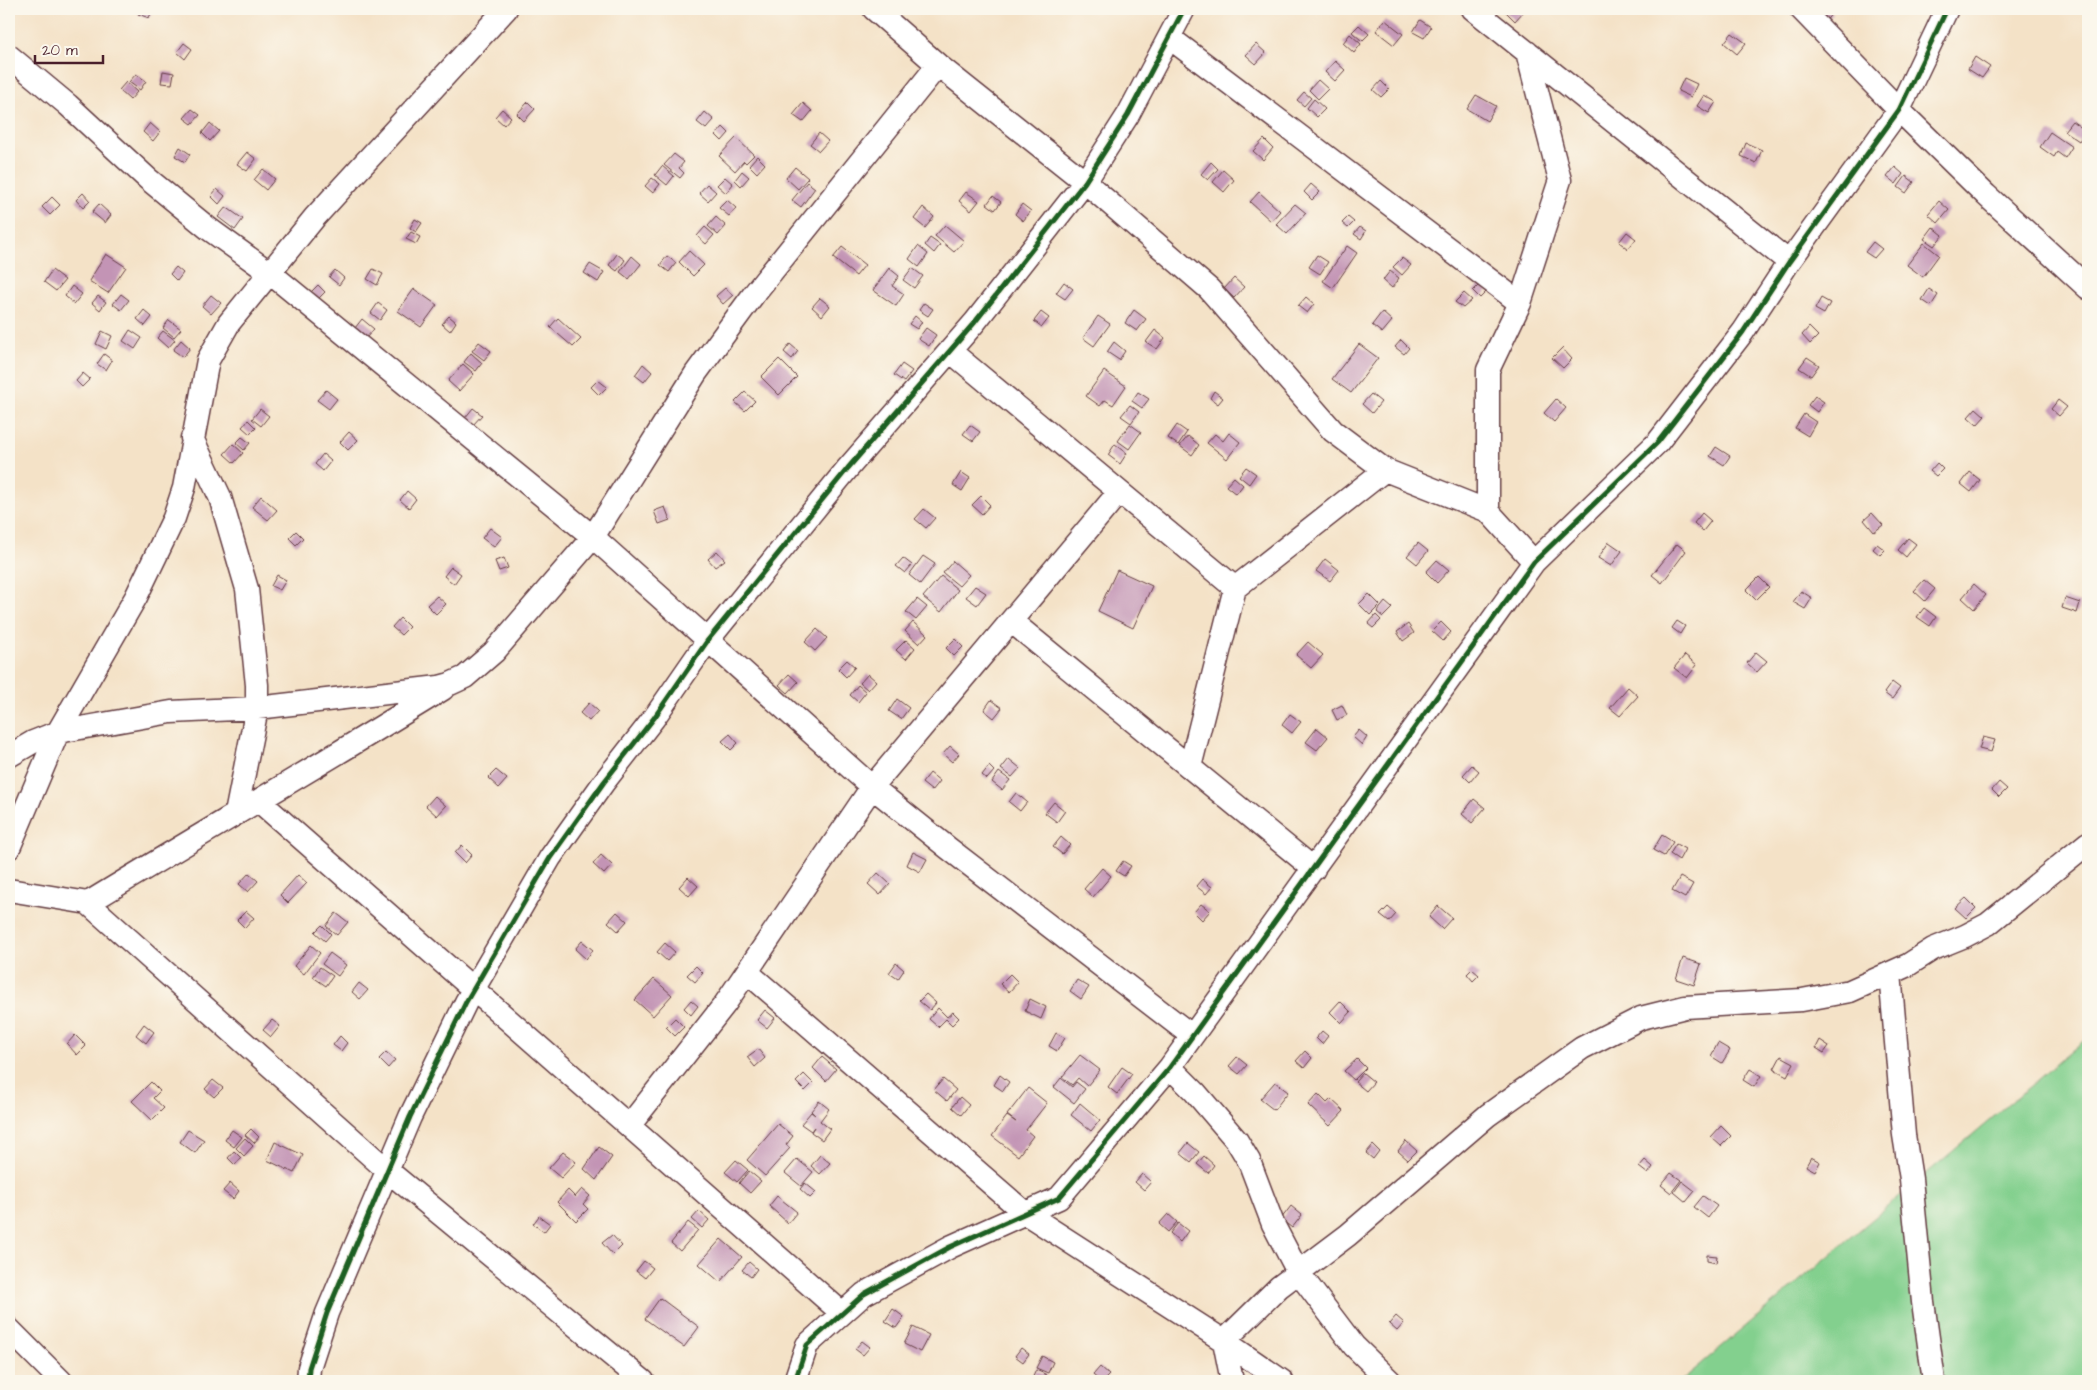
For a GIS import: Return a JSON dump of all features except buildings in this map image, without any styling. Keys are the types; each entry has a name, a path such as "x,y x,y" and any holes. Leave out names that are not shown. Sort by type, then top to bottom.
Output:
{"street":[{"path":"9,848 58,732 118,630 174,518 184,488 208,360 229,322 315,217 506,9"},
{"path":"874,9 938,65 1085,182 1209,289 1333,431 1385,470 1488,511 1534,562"},
{"path":"308,1381 309,1368 327,1312 410,1117 474,989 550,858 604,782 654,718 708,640 848,468 975,322 1085,182 1128,115 1184,9"},
{"path":"1473,9 1789,262"},
{"path":"1801,9 1899,110 1986,195 2088,288"},
{"path":"795,1381 807,1345 864,1294 950,1247 1059,1198 1170,1067 1191,1035 1314,869 1534,562 1658,442 1743,332 1789,262 1899,110 1948,9"},
{"path":"1170,38 1520,303"},
{"path":"1488,511 1488,370 1520,303 1560,180 1527,52"},
{"path":"9,56 68,105 148,180 270,273 593,537 872,787 948,848 1191,1035"},
{"path":"88,903 450,684 465,677 494,652 593,537 696,372 754,294 938,65"},
{"path":"950,351 1235,588"},
{"path":"192,438 220,497 246,589 257,685 257,708 236,814"},
{"path":"1190,767 1235,588 1385,470"},
{"path":"629,1126 725,1004 872,787 1118,492"},
{"path":"1011,621 1314,869"},
{"path":"9,756 33,742 58,732 171,712 257,708 450,684"},
{"path":"259,801 842,1313"},
{"path":"1224,1341 1279,1287 1348,1235 1488,1115 1582,1048 1641,1018 1686,1007 1802,1000 1850,991 1908,964 1932,949 1965,936 1988,924 2088,843"},
{"path":"9,890 88,903 388,1171 643,1381"},
{"path":"747,972 1025,1213 1224,1341 1282,1381"},
{"path":"1890,973 1904,1135 1912,1179 1923,1302 1934,1381"},
{"path":"1170,1067 1195,1092 1237,1141 1249,1161 1273,1224 1298,1272 1354,1346 1390,1381"},
{"path":"9,1329 61,1381"},
{"path":"1224,1341 1232,1381"}],"green space":[{"path":"2088,1037 2088,1381 1681,1381"}],"cycle path":[{"path":"308,1381 309,1368 327,1313 410,1117 466,1002 550,858 604,782 654,718 708,640 848,468 975,322 1085,182 1128,115 1184,9"},
{"path":"795,1381 807,1345 864,1294 950,1247 1059,1198 1170,1067 1534,562 1658,442 1743,332 1789,262 1899,110 1947,9"}]}
